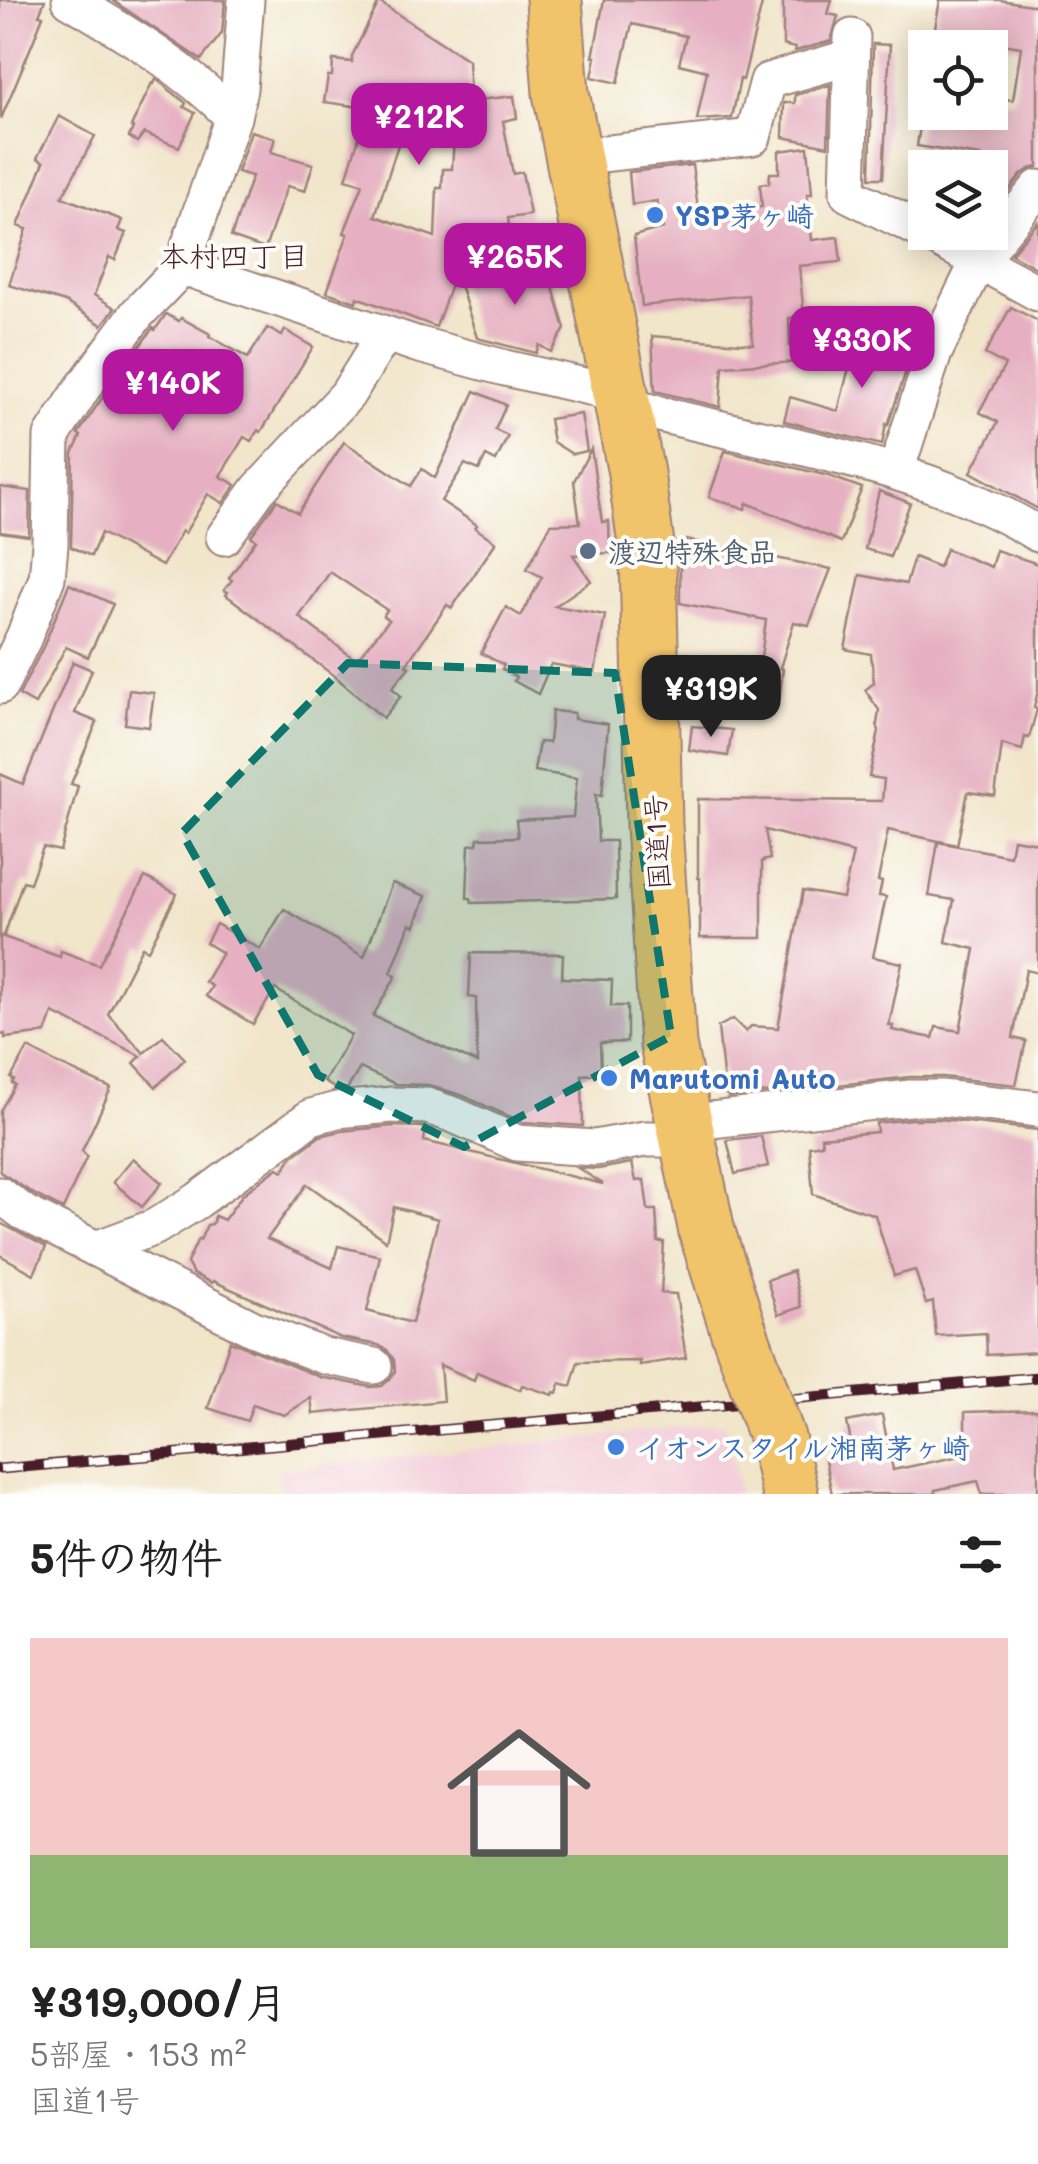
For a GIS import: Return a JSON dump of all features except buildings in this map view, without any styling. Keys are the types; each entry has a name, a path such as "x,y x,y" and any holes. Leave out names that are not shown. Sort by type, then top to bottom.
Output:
{"highway":[{"name":"国道1号","path":"554,0 562,93 636,474 648,558 655,844 668,1045 706,1232 777,1438 790,1494"}],"street":[{"path":"70,0 140,41 215,98 233,117"},
{"path":"0,686 47,578 52,436 137,314 182,267 233,117 246,0"},
{"path":"574,157 753,137 768,81 852,46 848,194 908,224"},
{"path":"896,471 934,353 979,260 1038,188"},
{"path":"960,250 1038,293"},
{"path":"182,267 385,334 598,389 622,404 896,471 963,495 1038,534"},
{"path":"224,538 259,489 347,395 385,334"},
{"path":"96,1249 155,1227 312,1117 337,1110 428,1106 517,1143 595,1148 686,1133 711,1120 910,1098 1038,1109"},
{"path":"0,1195 24,1212 254,1329 324,1356 374,1366"}],"highlighted area":[{"path":"348,663 615,673 671,1036 464,1147 318,1075 182,833"}],"shaded area":[{"name":"イオンスタイル湘南茅ヶ崎","path":"725,1423 740,1494 280,1494 279,1470"}],"railway":[{"path":"0,1469 1038,1377"}],"place":[{"name":"YSP茅ヶ崎","path":"655,215"},
{"name":"渡辺特殊食品","path":"588,551"},
{"name":"Marutomi Auto","path":"609,1078"},
{"name":"イオンスタイル湘南茅ヶ崎","path":"616,1447"}],"district":[{"name":"本村四丁目","path":"234,255"}]}
